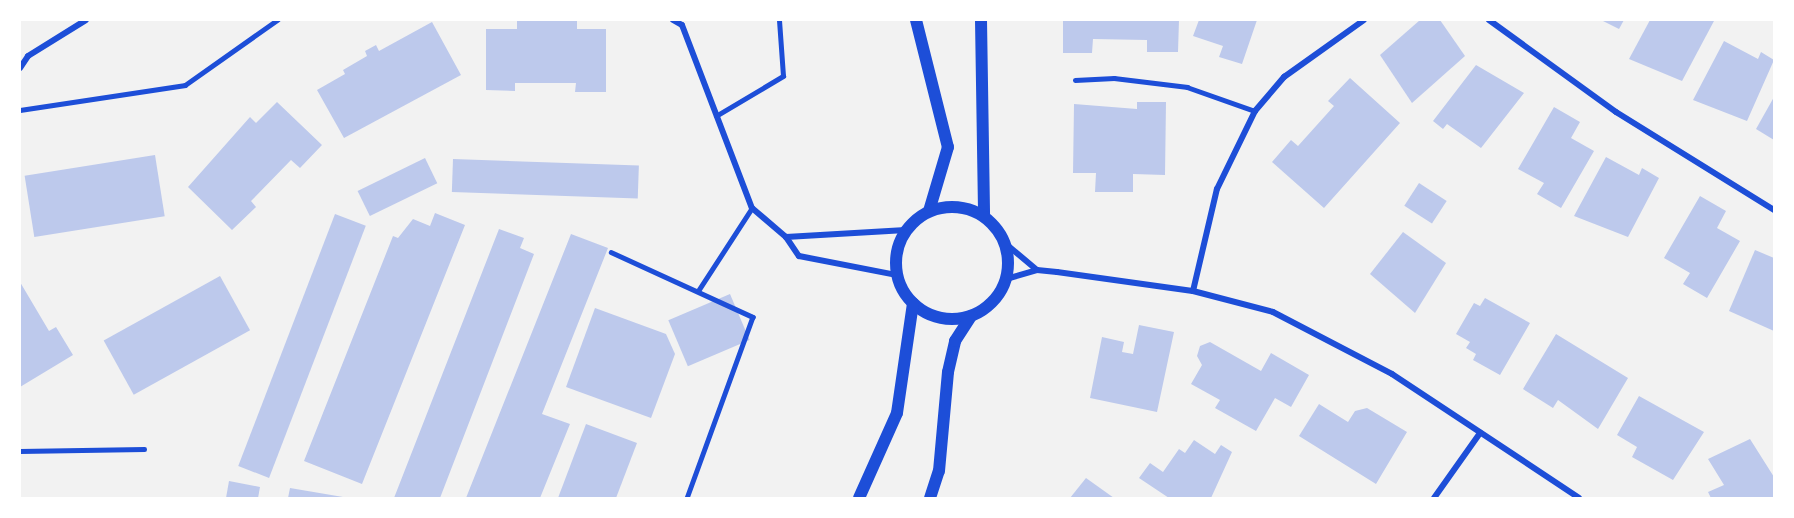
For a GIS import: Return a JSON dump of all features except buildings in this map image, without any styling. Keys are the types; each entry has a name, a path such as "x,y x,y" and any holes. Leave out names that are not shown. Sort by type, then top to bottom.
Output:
{"main road":[{"path":"916,20 948,147 929,211"},
{"path":"981,20 984,216"},
{"path":"948,206 984,216 1006,244 1006,279 986,308 971,316 940,318 913,303 897,275 896,253 906,230 929,211 948,206"},
{"path":"859,498 897,412 913,303"},
{"path":"930,498 939,471 950,364 955,341 971,316"}],"street":[{"path":"20,66 86,20"},
{"path":"673,20 682,25 752,208 786,237 799,256 897,275"},
{"path":"1193,291 1217,189 1255,111 1284,77 1364,20"},
{"path":"1489,20 1616,112 1774,210"},
{"path":"786,237 906,230"},
{"path":"1006,244 1037,270"},
{"path":"1006,279 1037,270 1193,291 1273,312 1392,374 1579,498"},
{"path":"1434,498 1480,433"}],"lane":[{"path":"20,110 185,85 277,20"},
{"path":"716,116 783,76 779,20"},
{"path":"1075,80 1114,78 1187,87 1255,111"},
{"path":"698,291 752,208"},
{"path":"611,252 753,316 687,498"},
{"path":"20,451 144,449"}]}
